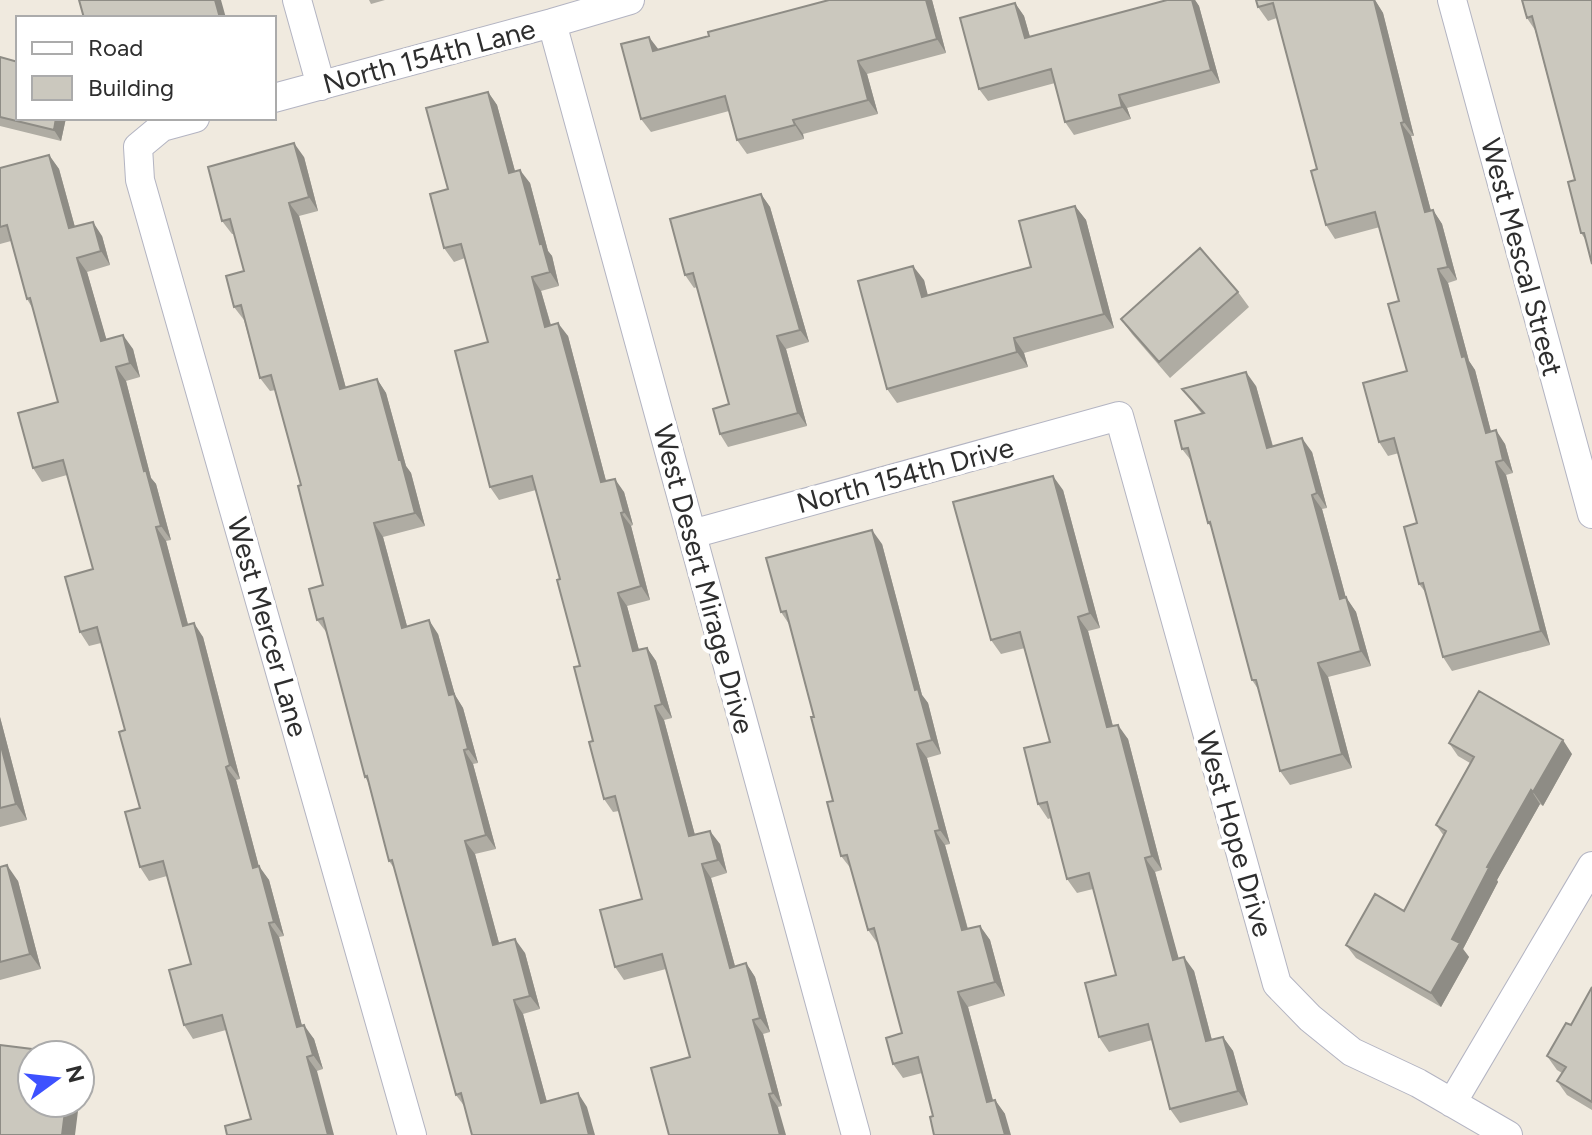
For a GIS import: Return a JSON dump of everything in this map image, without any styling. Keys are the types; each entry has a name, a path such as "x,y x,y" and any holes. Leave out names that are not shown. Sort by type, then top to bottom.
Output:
{"street":[{"path":"297,0 321,86"},
{"name":"North 154th Lane","path":"276,97 630,0"},
{"name":"West Mescal Street","path":"1452,0 1592,514"},
{"name":"West Desert Mirage Drive","path":"552,23 856,1135"},
{"name":"West Mercer Lane","path":"188,120 162,127 138,147 140,180 412,1135"},
{"name":"North 154th Drive","path":"692,534 1119,416"},
{"name":"West Hope Drive","path":"1119,416 1277,984 1310,1018 1352,1052 1418,1083 1508,1135"},
{"path":"1452,1103 1592,866"}],"building":[{"path":"79,0 215,0 219,16 83,16"},
{"path":"829,0 926,0 937,39 858,61 868,100 793,120 795,125 737,140 725,96 641,119 621,44 649,37 653,51 709,36 708,32"},
{"path":"1167,0 1192,0 1211,70 1119,95 1122,107 1065,122 1051,69 979,89 960,18 1015,3 1025,38"},
{"path":"1256,0 1374,0 1404,122 1401,123 1425,212 1433,210 1448,267 1438,269 1462,357 1465,356 1486,433 1496,430 1503,460 1496,462 1541,631 1443,657 1404,527 1417,523 1394,438 1379,442 1363,383 1407,371 1388,304 1399,301 1375,212 1326,225 1311,171 1317,169 1273,3 1258,7"},
{"path":"1522,0 1592,0 1592,264 1568,182 1575,180 1532,16 1527,18"},
{"path":"0,57 16,61 16,120 56,120 54,130 0,117"},
{"path":"488,92 509,173 520,170 550,272 532,277 545,327 558,323 601,482 615,479 641,586 618,593 633,651 647,648 662,704 655,706 689,836 710,831 718,860 702,864 730,968 746,963 760,1018 753,1020 773,1093 769,1094 780,1135 669,1135 651,1068 690,1057 662,954 615,967 600,910 642,899 615,796 604,799 589,742 593,741 574,667 580,666 532,476 490,487 455,351 488,342 461,244 444,248 430,194 448,189 426,108"},
{"path":"294,143 309,197 289,203 340,389 377,379 415,513 374,523 402,628 429,620 449,695 454,694 468,749 464,750 486,835 465,841 493,945 515,939 530,996 514,1000 541,1103 578,1093 589,1135 472,1135 461,1093 456,1095 323,618 317,620 309,589 323,585 298,486 301,485 271,375 260,378 241,305 234,307 226,276 244,271 230,219 222,221 208,167"},
{"path":"49,155 69,228 93,222 101,251 77,258 101,341 123,335 130,363 116,367 161,526 156,527 183,626 194,623 230,765 226,767 253,868 259,866 274,922 269,923 297,1027 304,1025 313,1055 307,1057 328,1135 227,1135 225,1126 251,1119 222,1015 184,1025 169,970 191,964 163,861 140,867 125,812 140,808 119,732 125,730 97,627 80,632 65,577 93,569 63,460 33,468 18,413 58,402 7,225 0,227 0,168"},
{"path":"761,194 800,330 777,336 798,413 720,434 713,409 729,404 693,273 685,275 670,219"},
{"path":"1075,206 1104,314 1014,338 1017,352 887,389 858,281 913,266 922,297 1031,267 1019,221"},
{"path":"1200,248 1238,292 1159,362 1121,319"},
{"path":"1246,372 1267,448 1302,438 1317,493 1312,495 1340,599 1346,597 1361,651 1318,663 1342,754 1280,771 1188,448 1182,449 1175,421 1204,413 1182,389"},
{"path":"1053,476 1090,613 1078,617 1107,727 1118,725 1152,856 1145,858 1173,960 1184,957 1206,1041 1223,1037 1238,1091 1170,1109 1148,1024 1099,1037 1085,983 1116,975 1089,873 1067,879 1047,802 1038,804 1024,748 1050,742 1020,632 991,640 953,502"},
{"path":"872,530 915,690 918,689 932,740 917,744 940,830 935,831 962,930 980,926 995,982 958,992 987,1102 995,1100 1005,1135 934,1135 930,1117 933,1116 918,1057 893,1064 886,1038 902,1033 874,928 868,930 847,855 841,856 827,802 833,801 811,717 814,717 786,611 781,612 766,558"},
{"path":"1479,691 1563,740 1487,867 1452,939 1460,943 1431,993 1346,945 1375,894 1404,911 1446,831 1436,825 1474,757 1449,743"},
{"path":"0,742 16,804 0,808"},
{"path":"7,865 30,954 0,962 0,867"},
{"path":"1592,987 1592,1102 1557,1081 1566,1067 1547,1056 1566,1023 1571,1025"},
{"path":"0,1045 16,1047 16,1119 64,1119 62,1135 0,1135"}]}
